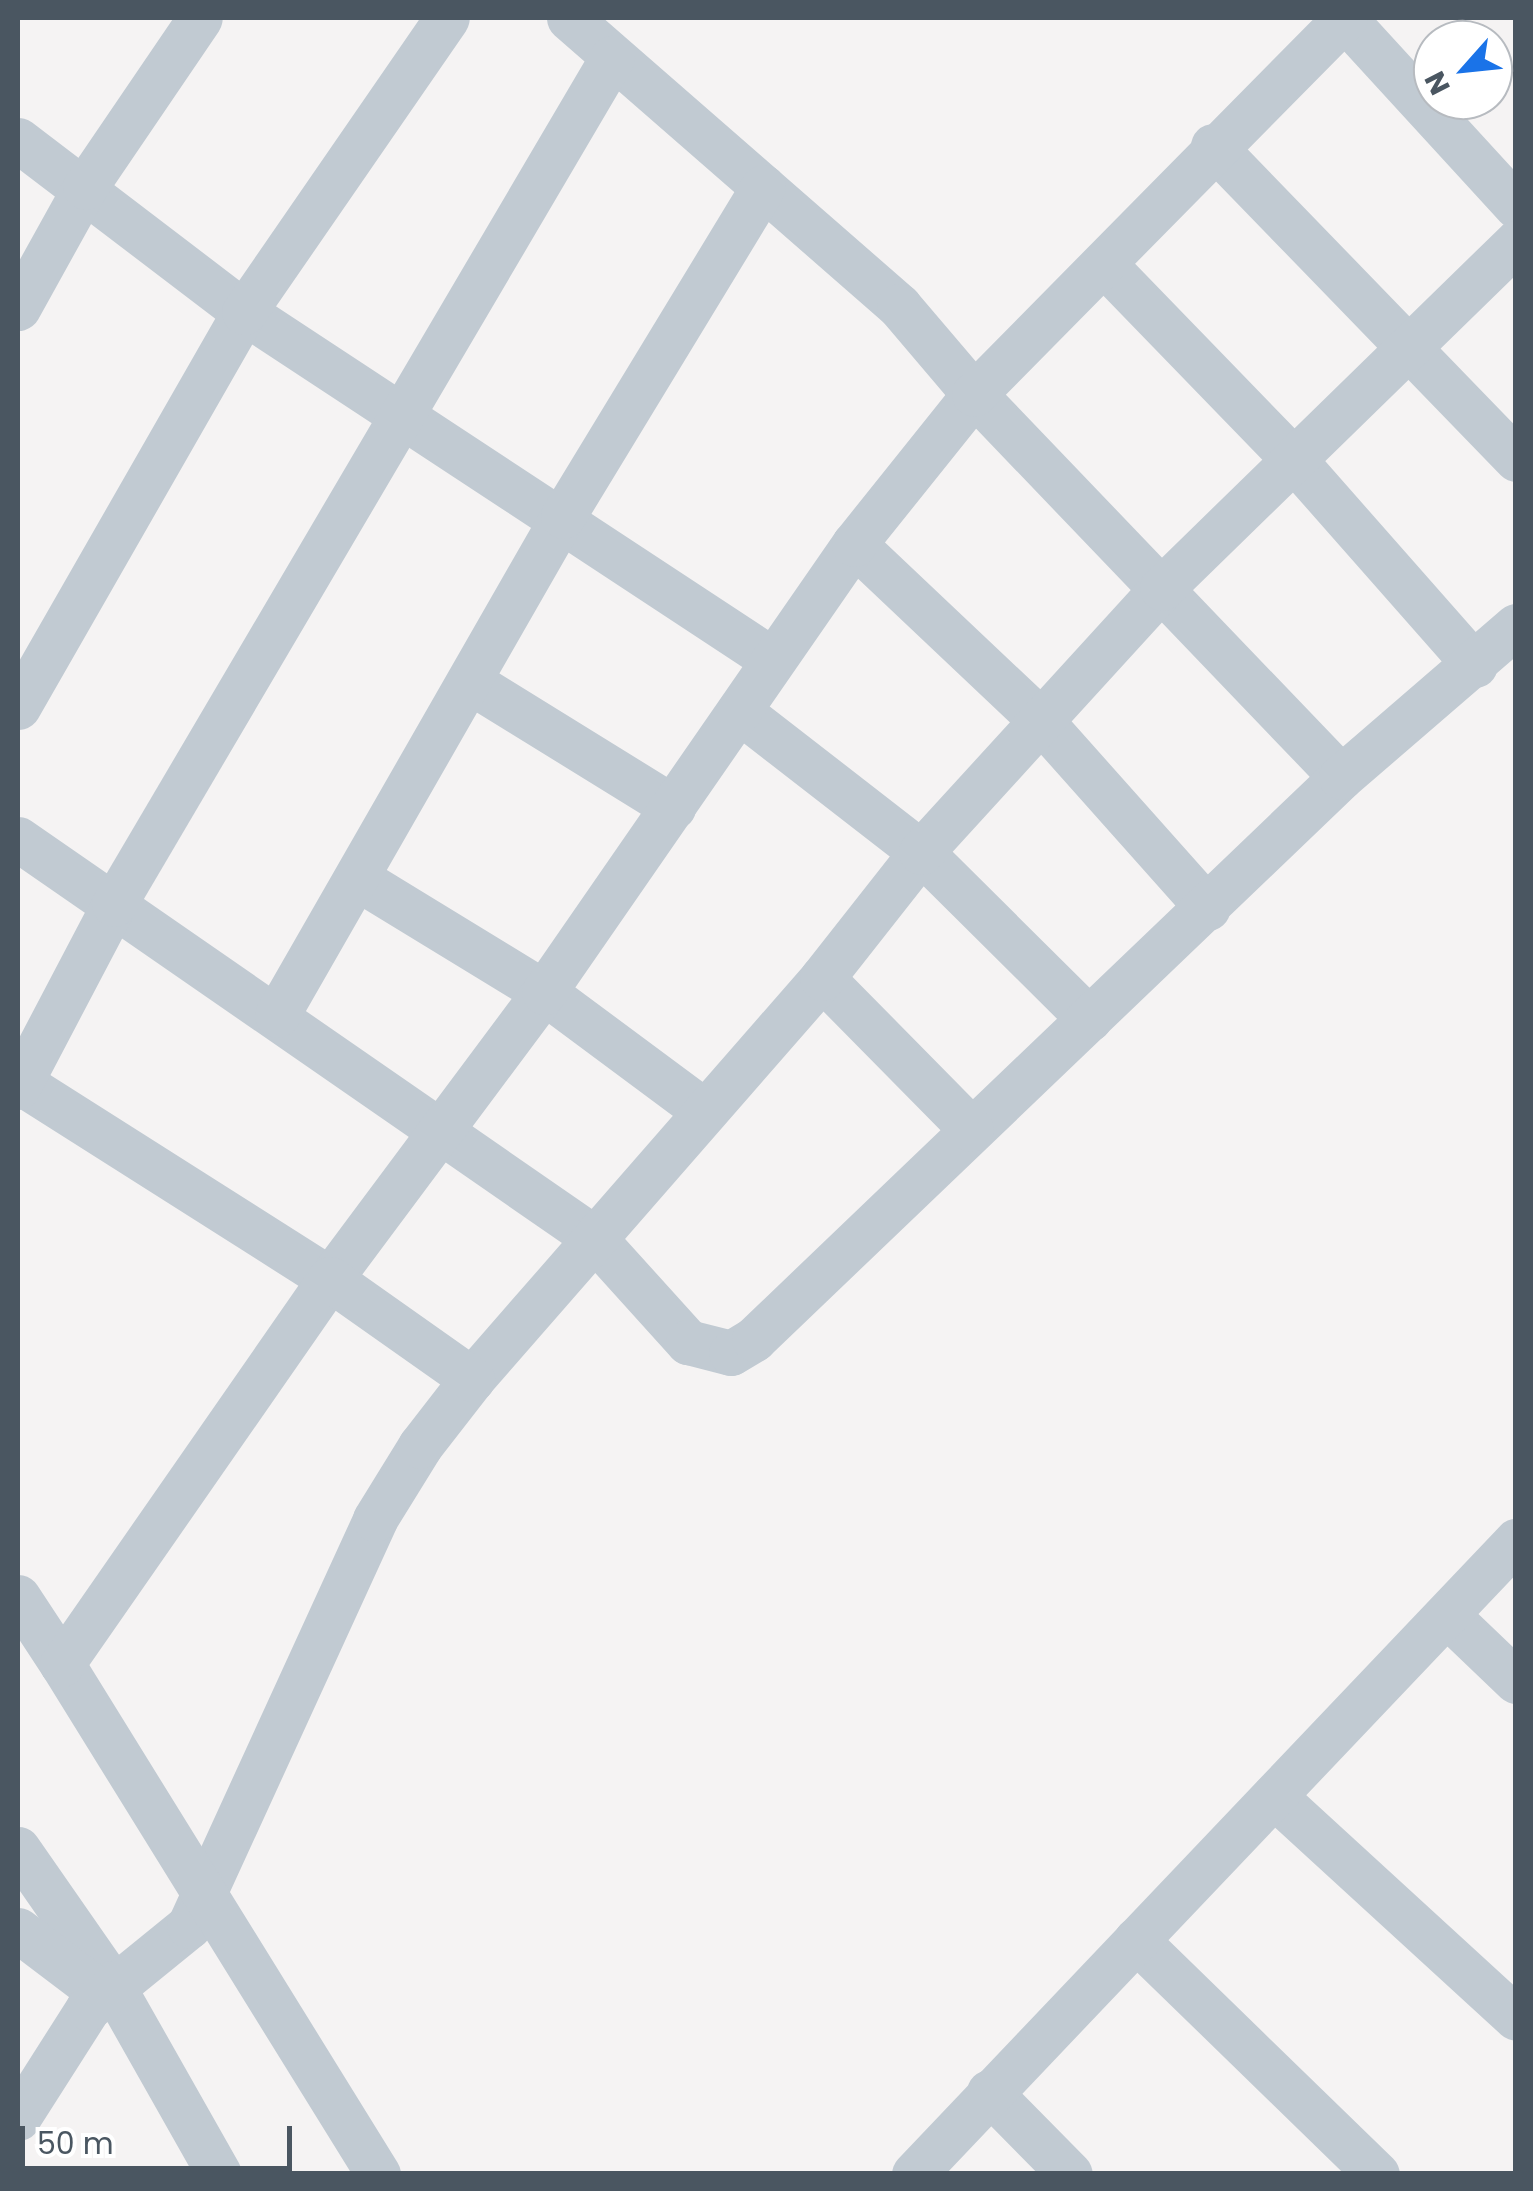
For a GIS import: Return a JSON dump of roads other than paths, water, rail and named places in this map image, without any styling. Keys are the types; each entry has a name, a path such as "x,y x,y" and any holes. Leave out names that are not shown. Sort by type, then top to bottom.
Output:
{"street":[{"path":"18,308 85,187 200,18"},
{"path":"18,706 244,312 447,18"},
{"path":"569,18 900,306 974,394 1341,778"},
{"path":"62,1664 330,1279 544,992 854,544 974,394 1104,264 1213,146 1344,18 1516,206"},
{"path":"472,1379 330,1279 18,1084 114,904 404,418 612,58"},
{"path":"18,140 85,187 244,312 404,418 563,516 773,660"},
{"path":"1213,146 1516,458"},
{"path":"277,1016 563,516 763,187"},
{"path":"18,2118 72,2026 106,1988 176,1938 203,1900 375,1519 420,1446 472,1379 822,978 922,852 1162,588 1516,243"},
{"path":"1104,264 1295,461 1475,664"},
{"path":"854,544 1042,722 1208,908"},
{"path":"18,838 442,1128 593,1237 688,1342 731,1354 754,1338 1341,778 1516,626"},
{"path":"469,681 672,807"},
{"path":"739,712 922,852 1089,1019"},
{"path":"356,878 544,992 704,1111"},
{"path":"822,978 971,1129"},
{"path":"914,2174 1516,1542"},
{"path":"18,1597 203,1900 378,2174"},
{"path":"1448,1616 1516,1681"},
{"path":"1274,1796 1516,2018"},
{"path":"18,1848 218,2174"},
{"path":"18,1930 106,1988"},
{"path":"1136,1940 1377,2174"},
{"path":"990,2092 1070,2174"}]}
